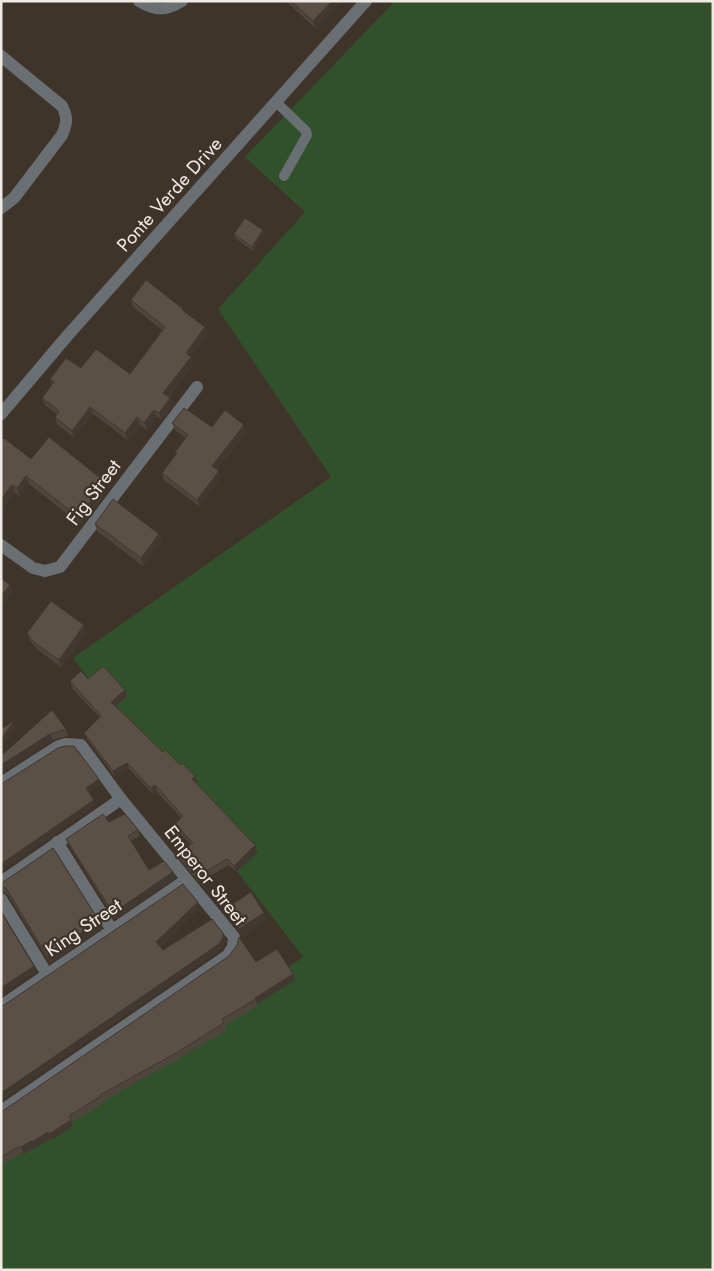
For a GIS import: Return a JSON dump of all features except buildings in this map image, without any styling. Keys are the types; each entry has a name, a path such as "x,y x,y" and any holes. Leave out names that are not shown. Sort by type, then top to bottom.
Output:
{"street":[{"path":"139,1 155,8 164,9 170,8 182,1"},
{"name":"Ponte Verde Drive","path":"1,414 366,1"},
{"path":"1,56 62,106 67,117 62,135 14,198 1,208"},
{"name":"Fig Street","path":"1,545 33,568 46,571 60,567 197,387"},
{"name":"Emperor Street","path":"1,783 57,747 66,744 81,745 186,880 234,937 233,947 227,956 1,1111"},
{"path":"1,882 121,798"},
{"path":"57,842 112,930"},
{"name":"King Street","path":"1,1006 186,880"},
{"path":"1,899 47,974"}],"lane":[{"path":"276,102 306,131 307,135 284,176"}],"green space":[{"path":"395,1 713,1 713,1270 1,1270 1,1162 303,957 73,658 331,477 218,309 305,212 245,157"}]}
